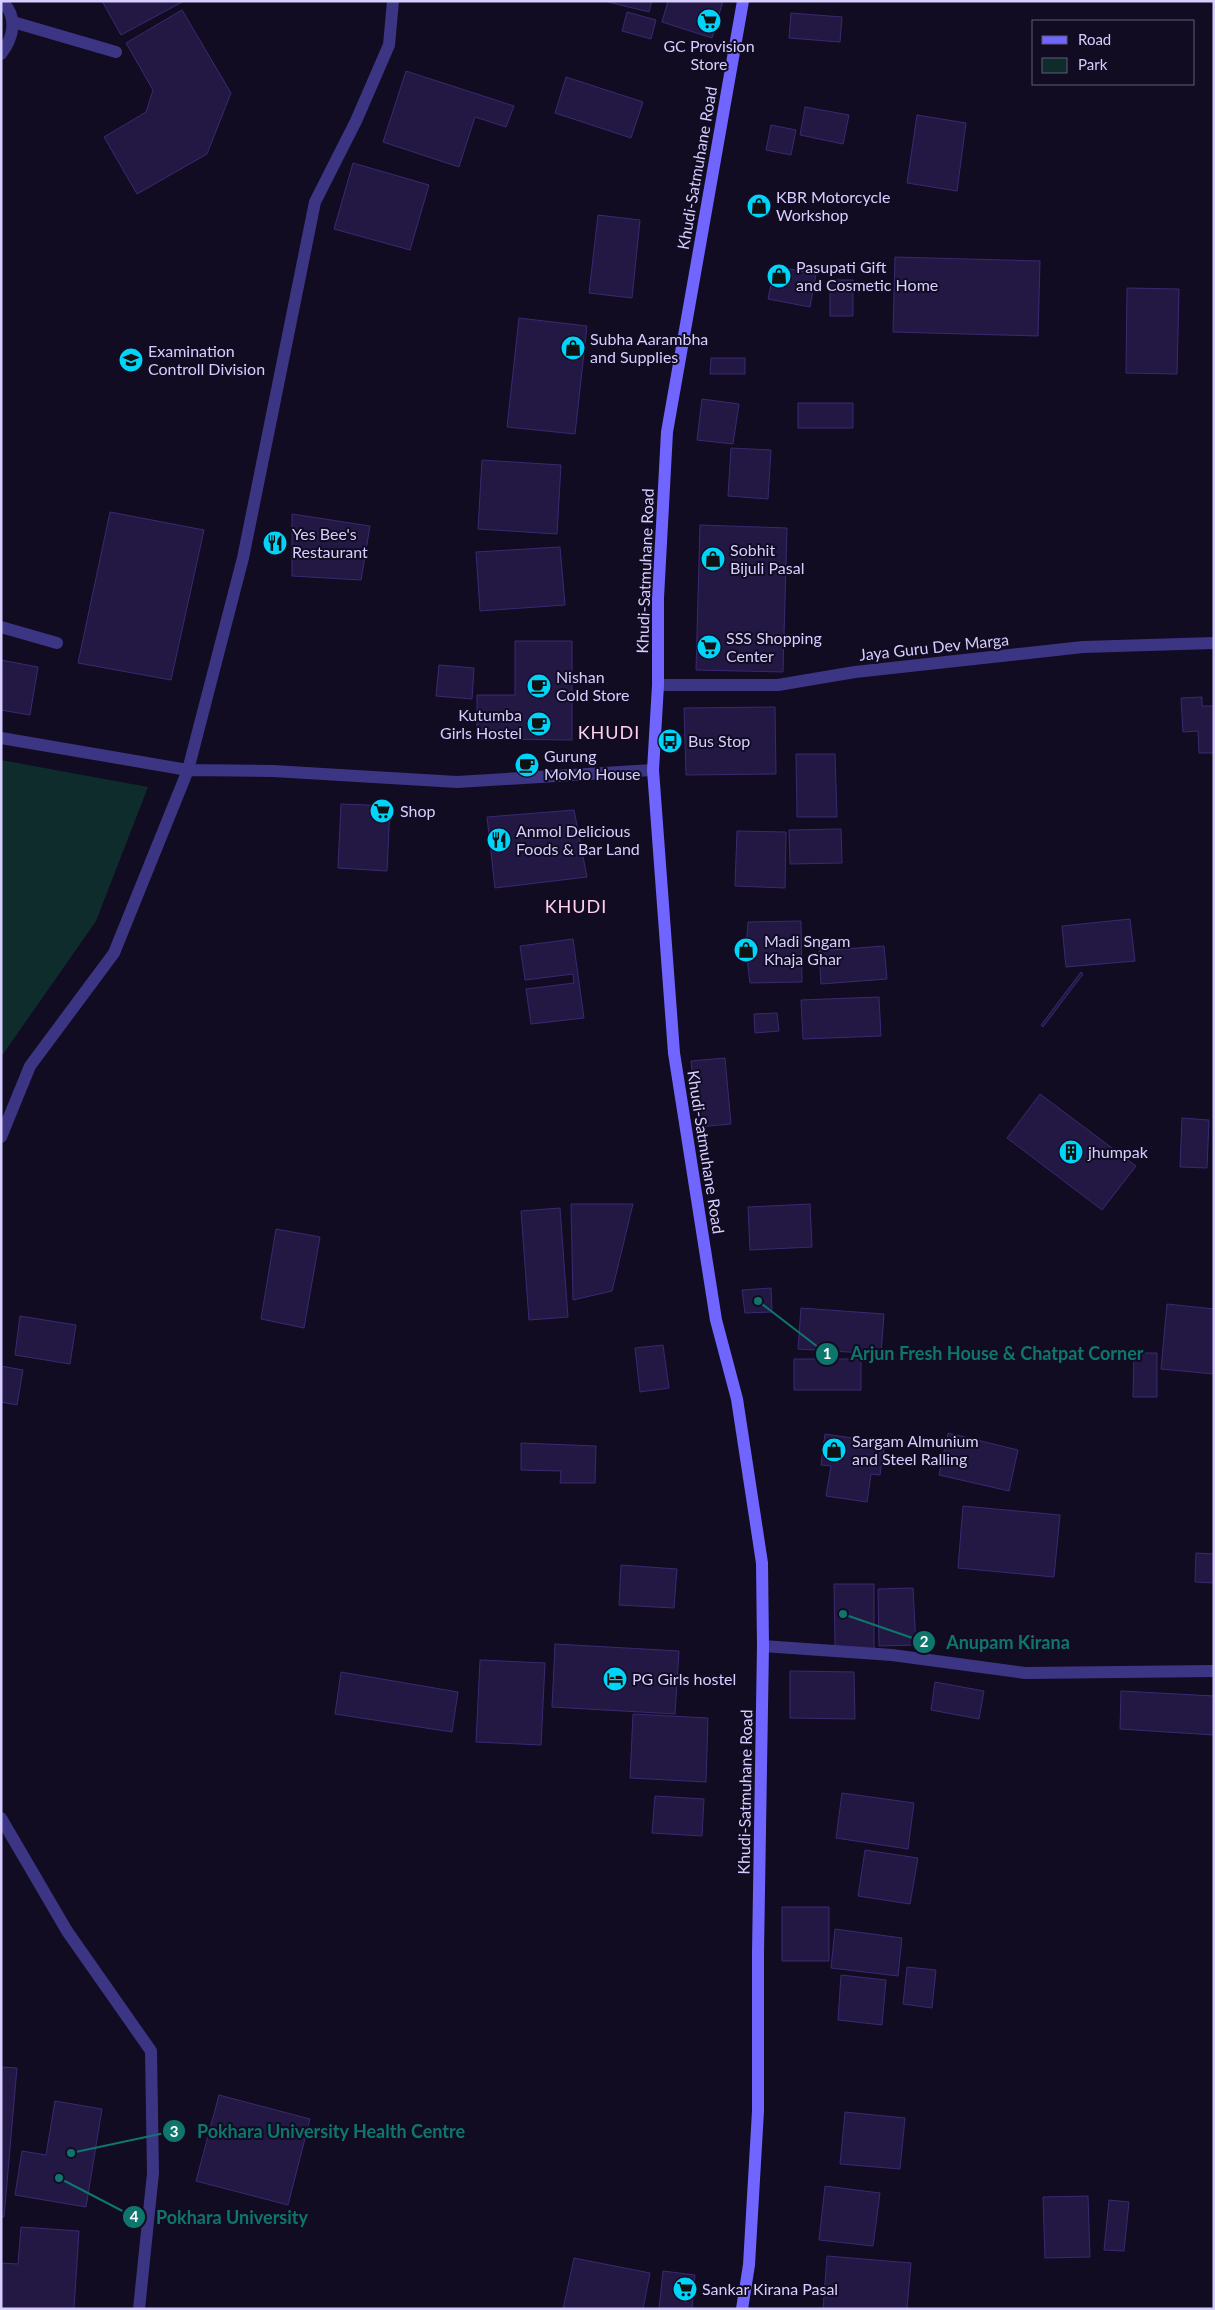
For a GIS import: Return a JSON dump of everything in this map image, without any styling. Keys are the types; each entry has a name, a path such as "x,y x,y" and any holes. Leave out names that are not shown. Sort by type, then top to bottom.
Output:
{"main road":[{"name":"Khudi-Satmuhane Road","path":"742,2309 749,2264 758,2111 758,1952 763,1646 762,1563 737,1398 716,1320 674,1053 653,770 658,685 658,598 667,432 743,1"}],"street":[{"path":"1,54 12,40 13,22 11,12 2,1"},
{"path":"1,1137 30,1066 114,953 188,770 243,558 314,202 356,121 389,45 393,1"},
{"path":"13,22 116,52"},
{"path":"1,627 57,643"},
{"name":"Jaya Guru Dev Marga","path":"658,685 734,683 778,685 855,672 1083,648 1214,643"},
{"path":"1,738 188,770 273,771 457,782 653,770"},
{"path":"763,1646 892,1655 1025,1673 1214,1671"},
{"path":"1,1818 67,1931 150,2051 153,2173 139,2309"}],"green space":[{"path":"1,760 148,787 96,921 1,1057"}],"building":[{"path":"102,1 184,1 121,35"},
{"path":"604,1 652,1 649,12"},
{"path":"668,1 723,1 712,38 662,22"},
{"path":"182,10 231,93 207,154 137,194 104,137 146,112 153,90 126,43"},
{"path":"627,12 656,20 651,39 622,31"},
{"path":"791,13 842,17 840,42 789,38"},
{"path":"406,71 514,106 506,127 475,117 459,167 383,142"},
{"path":"566,77 643,102 631,138 555,113"},
{"path":"805,107 849,115 843,144 800,135"},
{"path":"917,115 966,123 957,191 907,183"},
{"path":"771,125 796,130 791,155 766,150"},
{"path":"353,163 429,185 410,250 334,229"},
{"path":"598,215 640,220 632,298 589,293"},
{"path":"895,257 1040,261 1038,336 893,332"},
{"path":"775,266 816,274 810,307 768,299"},
{"path":"830,280 853,280 853,316 830,316"},
{"path":"1127,288 1179,289 1177,374 1126,373"},
{"path":"519,318 587,326 575,434 507,427"},
{"path":"711,358 745,358 745,374 710,374"},
{"path":"702,399 739,404 733,444 697,440"},
{"path":"798,403 853,403 853,428 798,428"},
{"path":"731,448 771,450 768,499 728,496"},
{"path":"482,460 561,465 557,534 478,529"},
{"path":"110,512 204,530 171,680 78,663"},
{"path":"292,514 370,526 361,580 292,576"},
{"path":"700,525 787,528 783,672 696,670"},
{"path":"560,547 565,605 480,611 476,552"},
{"path":"515,641 572,641 572,740 477,739 477,695 515,695"},
{"path":"1,660 38,667 30,715 1,710"},
{"path":"439,665 474,668 472,699 436,696"},
{"path":"1202,697 1202,706 1214,706 1214,753 1199,753 1198,731 1183,732 1181,698"},
{"path":"775,707 776,774 686,775 684,708"},
{"path":"796,754 835,754 837,817 797,817"},
{"path":"341,804 390,806 387,871 338,868"},
{"path":"574,810 587,877 495,888 487,817"},
{"path":"841,829 842,863 790,864 789,830"},
{"path":"737,831 786,832 785,888 735,886"},
{"path":"1130,919 1135,961 1066,967 1062,926"},
{"path":"801,921 802,982 750,983 746,950 748,922"},
{"path":"573,939 584,1018 531,1024 526,989 574,983 573,974 525,980 520,946"},
{"path":"884,946 887,979 821,984 819,951"},
{"path":"1081,972 1083,974 1043,1027 1041,1025"},
{"path":"879,997 881,1036 803,1039 801,1000"},
{"path":"777,1013 779,1031 755,1033 754,1014"},
{"path":"725,1058 731,1124 698,1127 691,1061"},
{"name":"jhumpak","path":"1040,1094 1136,1166 1102,1210 1007,1138"},
{"path":"1182,1118 1209,1120 1207,1168 1180,1167"},
{"path":"571,1204 633,1204 612,1291 573,1300"},
{"path":"810,1204 812,1247 750,1250 748,1207"},
{"path":"560,1208 568,1317 529,1320 521,1211"},
{"path":"276,1229 320,1237 304,1328 261,1319"},
{"path":"771,1288 772,1312 745,1313 742,1290"},
{"path":"1167,1304 1214,1309 1214,1374 1161,1369"},
{"path":"801,1308 884,1314 881,1354 798,1349"},
{"path":"20,1316 76,1325 70,1364 15,1355"},
{"path":"663,1345 669,1388 640,1392 635,1348"},
{"path":"1134,1353 1157,1353 1157,1397 1133,1397"},
{"path":"794,1359 861,1359 861,1390 794,1390"},
{"path":"1,1366 23,1370 17,1405 1,1402"},
{"path":"948,1433 1018,1450 1009,1491 939,1475"},
{"path":"825,1434 885,1443 880,1475 871,1474 867,1502 826,1496 831,1466 821,1465"},
{"path":"521,1443 596,1446 595,1483 560,1483 561,1471 521,1470"},
{"path":"963,1506 1060,1515 1054,1577 958,1568"},
{"path":"1196,1553 1214,1554 1214,1583 1195,1582"},
{"path":"621,1565 677,1569 674,1608 619,1605"},
{"path":"834,1584 874,1584 874,1650 835,1649"},
{"path":"913,1588 916,1645 879,1646 878,1589"},
{"name":"PG Girls hostel","path":"555,1644 679,1651 675,1714 552,1707"},
{"path":"480,1660 545,1663 541,1745 476,1742"},
{"path":"790,1671 854,1672 855,1719 790,1718"},
{"path":"341,1672 458,1692 452,1732 335,1714"},
{"path":"935,1682 984,1691 979,1719 931,1710"},
{"path":"1121,1691 1214,1696 1214,1735 1120,1729"},
{"path":"633,1714 708,1718 706,1782 630,1778"},
{"path":"842,1793 914,1803 908,1849 836,1838"},
{"path":"655,1796 704,1799 702,1836 652,1833"},
{"path":"865,1850 918,1858 910,1904 858,1896"},
{"path":"782,1907 829,1907 829,1961 782,1961"},
{"path":"835,1929 902,1938 898,1976 831,1968"},
{"path":"907,1967 936,1970 932,2008 903,2004"},
{"path":"841,1975 886,1980 882,2025 838,2020"},
{"path":"1,2067 17,2068 4,2217 1,2217"},
{"path":"219,2095 310,2119 288,2205 196,2181"},
{"path":"55,2101 102,2109 86,2207 15,2195 22,2151 46,2155"},
{"path":"845,2112 905,2118 900,2169 840,2164"},
{"path":"825,2186 880,2193 873,2246 819,2240"},
{"path":"1088,2196 1090,2257 1045,2258 1043,2197"},
{"path":"1109,2200 1129,2202 1124,2251 1104,2250"},
{"path":"21,2227 79,2231 74,2309 1,2309 1,2263 18,2264"},
{"path":"827,2256 911,2263 907,2309 823,2309"},
{"path":"574,2258 650,2273 643,2309 563,2309"},
{"path":"663,2271 695,2275 692,2309 659,2309"}],"place":[{"name":"GC Provision Store","path":"709,21"},
{"name":"KBR Motorcycle Workshop","path":"759,206"},
{"name":"Pasupati Gift and Cosmetic Home","path":"779,276"},
{"name":"Subha Aarambha and Supplies","path":"573,348"},
{"name":"Examination Controll Division","path":"131,360"},
{"name":"Yes Bee's Restaurant","path":"275,543"},
{"name":"Sobhit Bijuli Pasal","path":"713,559"},
{"name":"SSS Shopping Center","path":"709,647"},
{"name":"Nishan Cold Store","path":"539,686"},
{"name":"Kutumba Girls Hostel","path":"539,724"},
{"name":"Bus Stop","path":"670,741"},
{"name":"Gurung MoMo House","path":"527,765"},
{"name":"Shop","path":"382,811"},
{"name":"Anmol Delicious Foods & Bar Land","path":"499,840"},
{"name":"Madi Sngam Khaja Ghar","path":"746,950"},
{"name":"jhumpak","path":"1071,1152"},
{"name":"Arjun Fresh House & Chatpat Corner","path":"758,1301"},
{"name":"Sargam Almunium and Steel Ralling","path":"834,1450"},
{"name":"Anupam Kirana","path":"843,1614"},
{"name":"PG Girls hostel","path":"615,1679"},
{"name":"Pokhara University Health Centre","path":"71,2153"},
{"name":"Pokhara University","path":"59,2178"},
{"name":"Sankar Kirana Pasal","path":"685,2289"}],"district":[{"name":"KHUDI","path":"609,733"},
{"name":"KHUDI","path":"576,907"}]}
